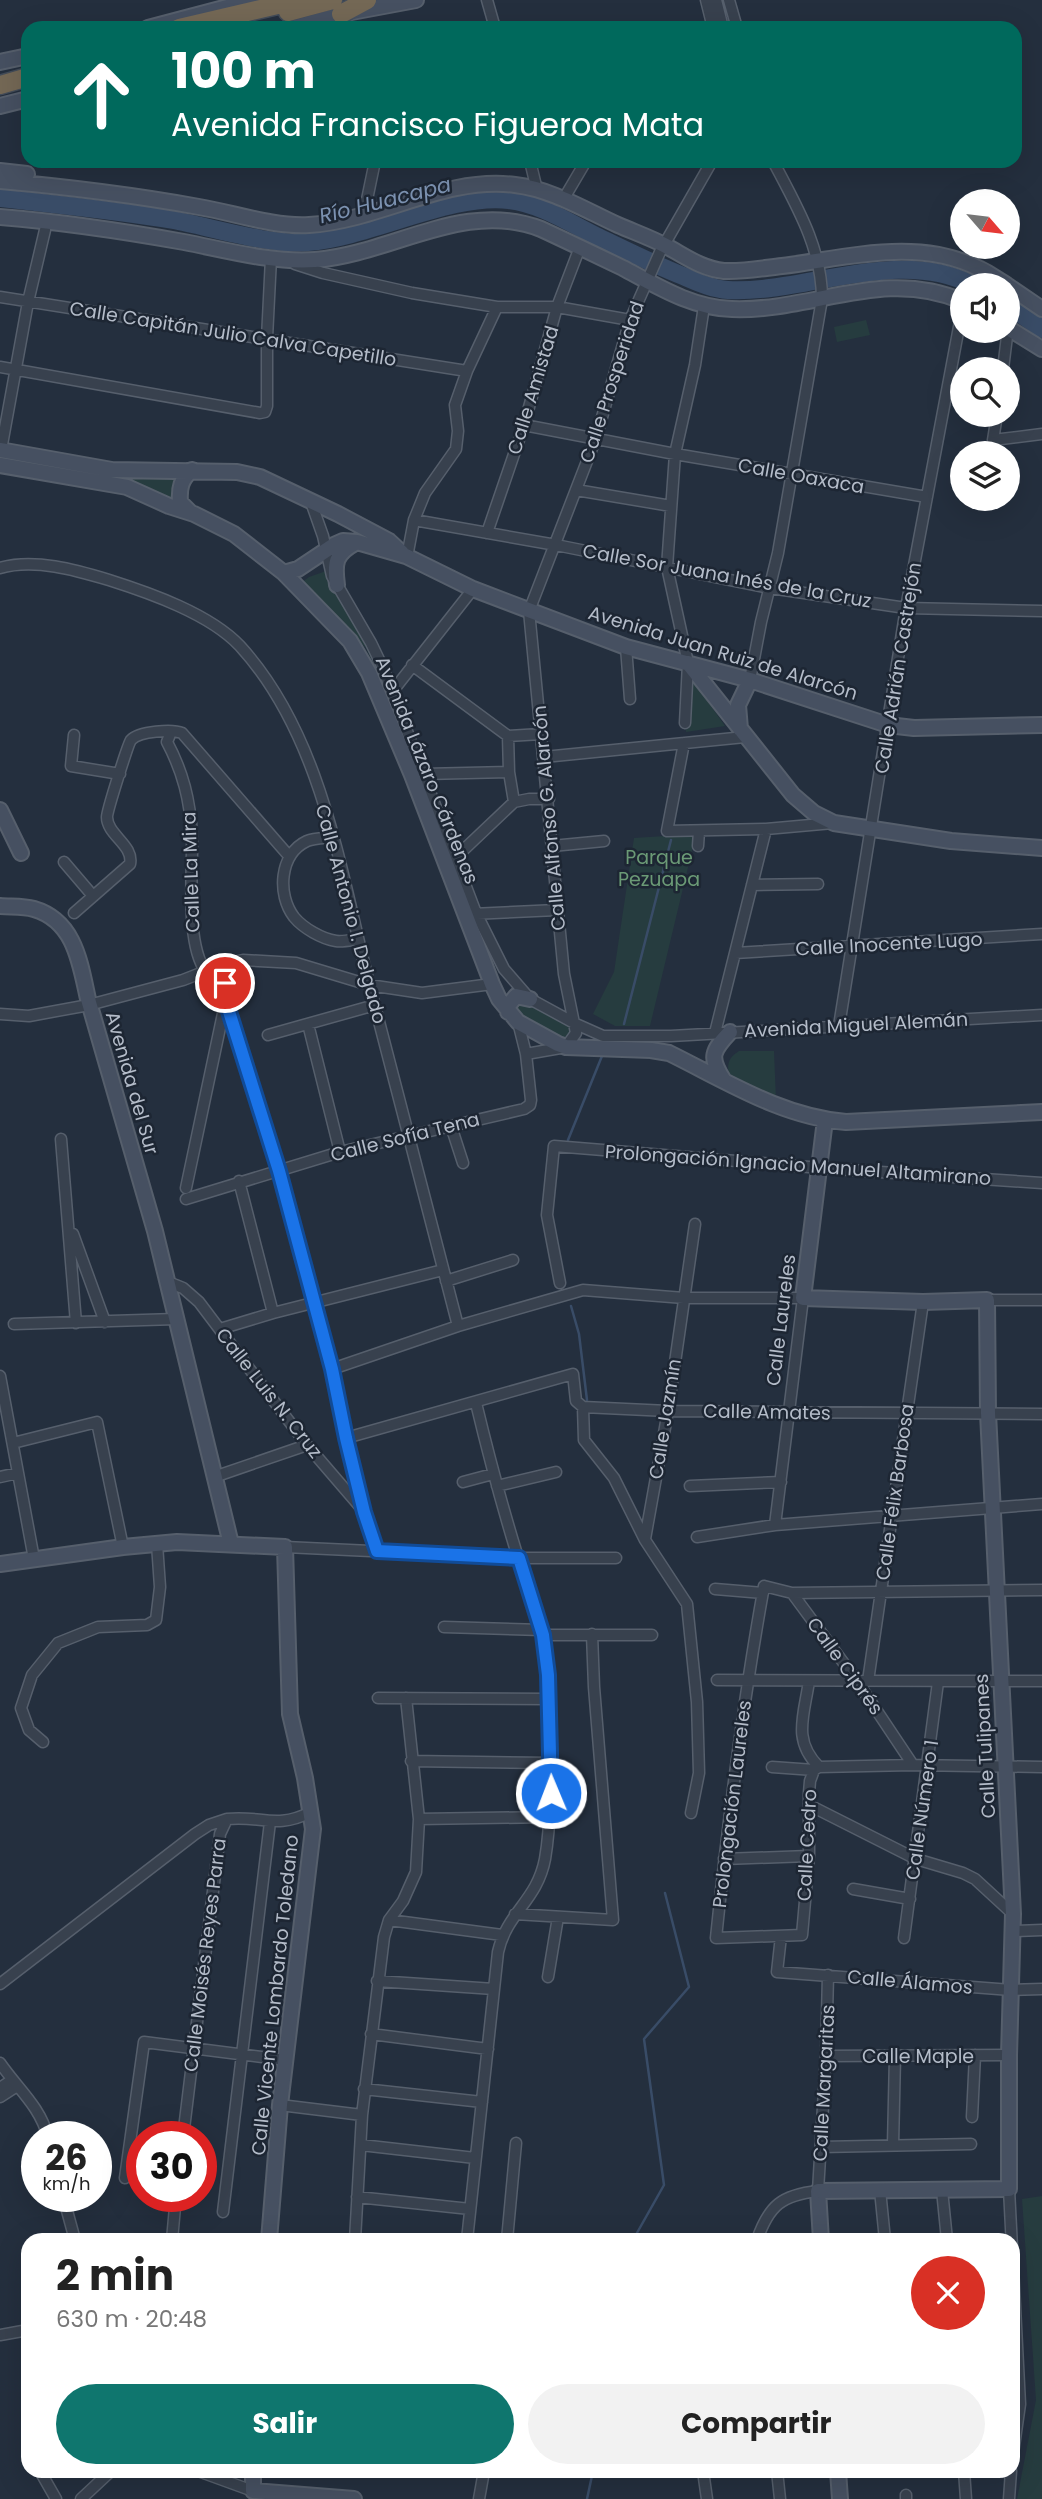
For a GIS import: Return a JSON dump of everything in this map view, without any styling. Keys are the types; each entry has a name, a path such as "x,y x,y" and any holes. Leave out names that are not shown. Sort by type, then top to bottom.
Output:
{"highway":[{"path":"209,21 299,0"},
{"path":"261,21 367,0"},
{"path":"0,75 21,70"},
{"path":"0,85 21,79"}],"main road":[{"path":"174,21 254,0"},
{"path":"307,21 337,7 416,0"},
{"path":"0,62 21,58"},
{"path":"0,106 21,101"},
{"path":"0,171 170,193 202,207"},
{"path":"0,181 124,194 298,225 334,222 461,188 509,184 564,200 707,268 726,271 819,265 854,254 886,251 932,254 986,273"},
{"path":"0,217 78,224 278,259 316,260 337,257 481,219 527,223 704,306 734,309 897,286 950,296"},
{"path":"0,226 79,232 104,229"},
{"path":"1020,295 1042,309"},
{"path":"1020,335 1042,349"},
{"path":"0,450 111,470 237,472 260,477 389,541 407,556"},
{"name":"Avenida Lázaro Cárdenas","path":"0,466 127,487 194,514 234,534 284,573 350,640 369,673 471,915 492,984 513,1017"},
{"path":"192,470 180,484 179,494 183,508 194,514"},
{"path":"284,573 298,569 343,541 357,542 407,556"},
{"path":"337,585 335,567 338,558 344,549 357,542"},
{"name":"Avenida Juan Ruiz de Alarcón","path":"407,556 473,589 626,647 750,680 888,725 914,728 1042,725"},
{"path":"688,663 793,795 814,813 834,823 951,841 1042,848"},
{"path":"743,733 738,705 750,680"},
{"path":"0,810 21,853"},
{"name":"Avenida del Sur","path":"0,906 32,908 53,916 69,933 168,1282 231,1544"},
{"path":"530,999 516,996 508,1006 513,1017 566,1047 669,1053 777,1107 825,1120 846,1122 1042,1112"},
{"path":"723,1079 713,1056 718,1045 730,1032"},
{"name":"Calle Laureles","path":"803,1298 825,1120"},
{"path":"803,1298 923,1302 987,1300"},
{"name":"Calle Tulipanes","path":"987,1300 992,1508 1013,1914 1009,2189"},
{"path":"0,1564 177,1542 285,1547"},
{"name":"Calle Vicente Lombardo Toledano","path":"270,2233 280,2105 313,1829 290,1714 285,1547"},
{"path":"821,2233 818,2191 1009,2189"},
{"path":"253,2478 253,2496 354,2499"},
{"path":"838,2478 840,2499"}],"street":[{"path":"487,0 493,21"},
{"path":"706,0 711,21"},
{"path":"716,0 721,21"},
{"path":"723,0 728,21"},
{"path":"729,0 735,21"},
{"path":"364,214 374,168"},
{"path":"532,168 537,190"},
{"path":"564,200 582,168"},
{"name":"Calle Prosperidad","path":"529,611 596,438 630,320 647,280 708,168"},
{"path":"750,680 778,552 822,295 819,265 807,226 777,168"},
{"path":"0,450 28,302 45,230"},
{"name":"Calle Amistad","path":"487,533 524,425 558,307 580,247"},
{"path":"0,367 265,412 267,338 278,259 323,273 412,293 497,307 558,307 630,320"},
{"name":"Calle Capitán Julio Calva Capetillo","path":"0,297 467,371"},
{"path":"685,723 688,663 667,567 675,454 695,365 704,306"},
{"path":"407,556 414,520 425,493 456,450 458,431 455,405 467,371 497,307"},
{"name":"Calle Adrián Castrejón","path":"839,1026 906,608 956,343"},
{"name":"Calle Oaxaca","path":"524,425 927,497"},
{"path":"995,427 993,439 1042,434"},
{"path":"576,490 671,506"},
{"name":"Avenida Lázaro Cárdenas","path":"311,502 337,585 371,643 424,774 456,857 471,915 504,969 530,999 603,1035 671,1036"},
{"name":"Calle Sor Juana Inés de la Cruz","path":"414,520 770,588 906,608 1042,611"},
{"name":"Calle Antonio I. Delgado","path":"0,568 11,565 38,565 81,571 140,589 197,615 238,645 263,676 293,724 333,836 458,1326"},
{"path":"392,692 473,589"},
{"name":"Calle Alfonso G. Alarcón","path":"529,611 564,974 576,1024"},
{"path":"626,647 631,699"},
{"path":"412,665 508,736 541,734"},
{"path":"74,913 130,864 130,853 112,830 107,817 131,740 141,733 176,730 182,733 289,856"},
{"name":"Calle La Mira","path":"171,732 167,742 180,767 189,804 194,946 206,972"},
{"path":"544,757 684,743 743,733"},
{"path":"74,735 71,766 120,774"},
{"path":"508,736 509,772 514,802"},
{"path":"684,743 667,831 766,829 834,823"},
{"path":"424,774 509,772"},
{"path":"456,857 514,802 549,799"},
{"path":"715,1033 766,829"},
{"path":"698,846 699,831"},
{"path":"333,836 306,841 289,856 284,866 285,897 294,917 311,932 336,941 358,939"},
{"path":"552,846 604,841"},
{"path":"64,862 93,896"},
{"path":"752,885 818,884"},
{"path":"471,915 557,910"},
{"name":"Calle Inocente Lugo","path":"735,953 1042,934"},
{"path":"0,1014 29,1016 89,1005 243,960 296,963 369,985 422,993 492,984"},
{"path":"223,964 226,1002 279,1171 332,1369 364,1512 377,1551"},
{"name":"Calle Sofía Tena","path":"226,1002 186,1194 279,1171 341,1152 524,1108 530,1105 531,1100 526,1054"},
{"path":"268,1035 375,1005"},
{"name":"Avenida Miguel Alemán","path":"671,1036 1042,1015"},
{"path":"513,1017 526,1054 566,1047 576,1033 576,1024"},
{"path":"308,1024 341,1152"},
{"path":"451,1126 463,1163"},
{"path":"61,1139 76,1323"},
{"name":"Prolongación Ignacio Manuel Altamirano","path":"560,1283 547,1215 554,1146 821,1168 1042,1182"},
{"path":"239,1181 273,1313"},
{"path":"69,1223 105,1322"},
{"name":"Calle Jazmín","path":"645,1540 668,1411 695,1224"},
{"path":"446,1281 513,1260"},
{"path":"220,1329 443,1270"},
{"name":"Calle Luis N. Cruz","path":"168,1282 192,1294 307,1445 364,1512"},
{"path":"332,1369 458,1326 583,1290 684,1298 803,1298"},
{"name":"Calle Laureles","path":"775,1525 803,1298"},
{"path":"987,1300 1042,1300"},
{"name":"Calle Félix Barbosa","path":"863,1681 881,1593 923,1302"},
{"path":"14,1324 176,1319"},
{"path":"346,1438 573,1374 576,1401 583,1407 584,1440 614,1478 645,1540 687,1604 697,1702 699,1773 691,1813"},
{"path":"0,1376 2,1401 13,1443 34,1559"},
{"path":"468,2233 502,1935 538,1884 545,1860 550,1763 549,1699 543,1632 496,1486 476,1403"},
{"name":"Calle Amates","path":"583,1407 668,1411 1042,1414"},
{"path":"13,1443 97,1422 123,1547"},
{"path":"214,1477 307,1445"},
{"path":"496,1486 556,1472"},
{"path":"0,1477 18,1473"},
{"path":"463,1482 493,1474"},
{"path":"690,1486 780,1482"},
{"path":"697,1537 775,1525 1042,1504"},
{"path":"43,1742 29,1730 21,1708 32,1675 58,1643 98,1627 147,1625 156,1620 160,1567 157,1544"},
{"path":"285,1547 519,1558 616,1558"},
{"path":"715,1589 763,1589 792,1593 1042,1590"},
{"name":"Prolongación Laureles","path":"763,1589 724,1859 716,1938 802,1935"},
{"name":"Calle Ciprés","path":"792,1593 863,1681 913,1765"},
{"path":"444,1627 652,1635"},
{"path":"515,1914 613,1920 592,1634"},
{"path":"717,1680 1001,1683 1042,1681"},
{"name":"Calle Cedro","path":"802,1935 809,1856 810,1781 817,1769 801,1739 809,1681"},
{"name":"Calle Número 1","path":"904,1938 938,1682"},
{"path":"378,1698 549,1699"},
{"path":"355,2233 364,2089 377,1981 389,1920 403,1901 416,1872 419,1819 406,1698"},
{"path":"411,1761 550,1763"},
{"path":"772,1767 1042,1767"},
{"path":"809,1805 916,1859 975,1879 1013,1914"},
{"name":"Calle Moisés Reyes Parra","path":"185,2121 220,1834 227,1819 293,1821 310,1812"},
{"path":"419,1819 549,1817"},
{"path":"0,1984 195,1834 209,1825 227,1819"},
{"path":"223,2212 270,1822"},
{"path":"724,1859 809,1856"},
{"path":"853,1889 910,1899"},
{"path":"548,1977 558,1917"},
{"path":"389,1920 502,1935"},
{"path":"1013,1931 1042,1930"},
{"name":"Calle Álamos","path":"781,1936 777,1972 1011,1990 1042,1989"},
{"name":"Calle Margaritas","path":"818,2191 828,1975"},
{"path":"377,1981 494,1989"},
{"path":"371,2034 488,2049"},
{"path":"125,2178 144,2042 285,2060"},
{"path":"972,2117 975,2055"},
{"name":"Calle Maple","path":"826,2056 1009,2055"},
{"path":"893,2145 895,2056"},
{"path":"0,2063 44,2121"},
{"path":"0,2088 14,2083"},
{"path":"0,2097 14,2083"},
{"path":"364,2089 482,2102"},
{"path":"280,2105 362,2115"},
{"path":"508,2233 516,2143"},
{"path":"821,2147 971,2144"},
{"path":"361,2145 475,2158"},
{"path":"1009,2189 1011,2233"},
{"path":"880,2190 883,2233"},
{"path":"942,2190 946,2233"},
{"path":"760,2233 775,2205 797,2193 818,2191"},
{"path":"357,2197 470,2209"},
{"path":"67,2212 73,2233"},
{"path":"173,2233 175,2212"},
{"path":"0,2335 21,2331"},
{"path":"44,2478 56,2499"},
{"path":"80,2499 103,2478"},
{"path":"213,2478 253,2496"},
{"path":"479,2499 483,2478"},
{"path":"704,2478 708,2499"},
{"path":"778,2478 780,2499"},
{"path":"964,2478 966,2499"},
{"path":"1009,2499 1010,2478"}],"green space":[{"path":"866,320 870,335 837,342 834,327"},
{"path":"0,455 111,474 180,476 176,502 0,460"},
{"path":"326,571 377,665 390,700 366,648 301,583"},
{"path":"681,676 690,676 725,726 686,732"},
{"name":"Parque Pezuapa","path":"696,834 650,1026 615,1026 593,1014 614,972 634,838"},
{"path":"520,1000 567,1025 571,1030 570,1036 559,1038 536,1026 515,1008"},
{"path":"739,1051 774,1051 776,1100 729,1076 729,1062"},
{"path":"1042,2196 1042,2499 1017,2499 1036,2400 1022,2199"}],"waterway":[{"name":"Río Huacapa","path":"0,198 151,216 259,239 293,242 332,238 462,203 509,200 543,209 661,267 722,289 758,289 883,270 914,270 950,276"},
{"name":"Río Huacapa","path":"1020,313 1042,329"},
{"path":"624,1024 671,840"},
{"path":"568,1140 602,1056"},
{"path":"571,1306 579,1334 587,1400"},
{"path":"637,2233 664,2185 644,2039 689,1987 665,1893"},
{"path":"587,2499 592,2478"}],"route":[{"path":"225,983 226,1002 279,1171 332,1369 364,1512 377,1551 519,1558 543,1635 548,1675 551,1793"}]}
